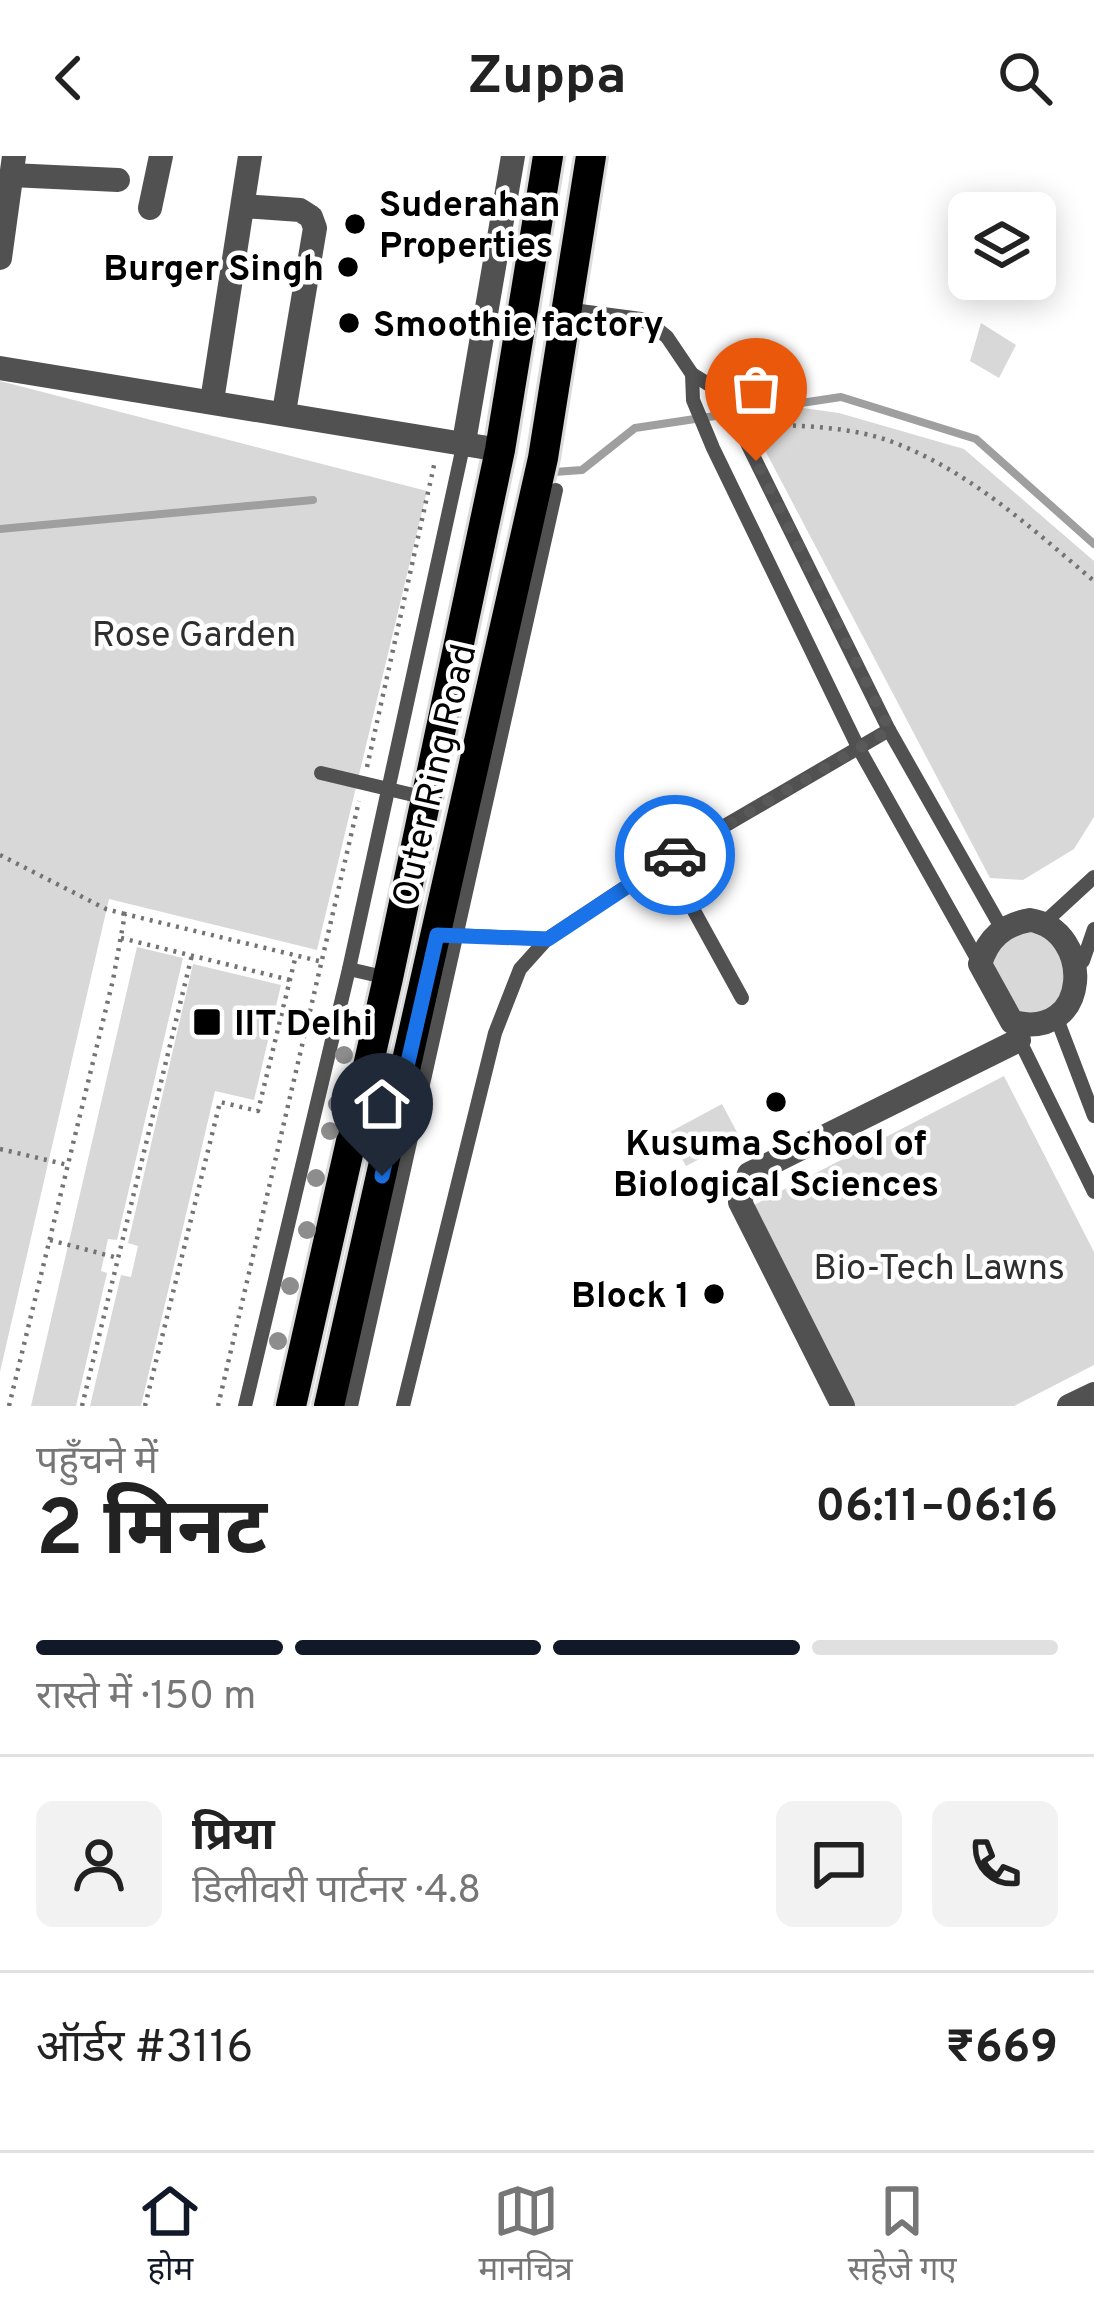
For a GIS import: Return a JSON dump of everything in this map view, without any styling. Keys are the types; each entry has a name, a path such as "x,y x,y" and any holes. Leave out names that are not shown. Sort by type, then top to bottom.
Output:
{"main road":[{"name":"Outer Ring Road","path":"291,1406 500,450 548,156"},
{"name":"Outer Ring Road","path":"329,1406 447,935 499,704 591,156"}],"street":[{"path":"150,208 161,156"},
{"path":"212,401 250,156"},
{"path":"452,440 490,287 513,156"},
{"path":"0,258 13,165 118,180"},
{"path":"243,206 300,210 311,217 315,228 284,412"},
{"path":"490,287 525,297"},
{"path":"0,368 500,450"},
{"path":"842,1406 740,1202 749,1174 1016,1031 1027,1025 1057,1019 1079,994 1083,961 1070,936 1045,922 1016,922 1002,929 980,964 1016,1031"},
{"path":"1069,1406 1094,1394"}],"lane":[{"path":"565,309 641,319 667,337 692,374 716,389 890,730 1002,929"},
{"path":"692,374 696,407 705,428 858,747 980,964"},
{"path":"245,1406 412,688 452,440"},
{"path":"499,704 556,490"},
{"path":"412,688 447,696"},
{"path":"403,1406 495,1033 520,969 548,939 666,860 890,730"},
{"path":"321,773 425,798"},
{"path":"666,860 742,998"},
{"path":"1045,922 1094,878"},
{"path":"1083,961 1094,929"},
{"path":"351,1406 447,935 548,939"},
{"path":"349,969 388,978"},
{"path":"1057,1019 1094,1115"},
{"path":"1016,1031 1094,1192"}],"path":[{"path":"736,422 837,429 884,439 949,466 1094,581"},
{"path":"364,780 452,440"},
{"path":"218,1406 359,802"},
{"path":"0,855 106,909 323,962"},
{"path":"9,1406 125,914"},
{"path":"121,938 290,980"},
{"path":"82,1406 193,955"},
{"path":"145,1406 220,1102 258,1111 296,955"},
{"path":"0,1149 68,1165"},
{"path":"50,1240 118,1258"}],"green space":[{"path":"981,323 1016,345 999,378 970,361"},
{"name":"Rose Garden","path":"0,381 427,491 317,950 109,899 0,1372"},
{"path":"738,399 839,413 964,449 1094,561 1094,817 1074,849 1023,880 990,878"},
{"path":"1039,932 1066,948 1061,1007 1016,1016 990,964 1008,938"},
{"path":"137,947 183,958 117,1240 108,1239 101,1271 107,1273 76,1406 31,1406"},
{"path":"193,964 281,985 254,1100 215,1091 141,1406 90,1406 121,1275 131,1277 138,1246 128,1243"},
{"name":"Bio-Tech Lawns","path":"1004,1076 1094,1252 1094,1365 1014,1406 852,1406 750,1207"},
{"path":"722,1104 740,1138 686,1166 668,1133"}],"waterway":[{"path":"554,472 582,470 635,428 841,397 976,439 1094,544"},
{"path":"0,529 313,500"}],"way so far":[{"path":"675,855 890,730 756,461"}],"place":[{"name":"Suderahan Properties","path":"355,224"},
{"name":"Burger Singh","path":"348,267"},
{"name":"Smoothie factory","path":"349,323"},
{"name":"IIT Delhi","path":"207,1022"},
{"name":"Kusuma School of Biological Sciences","path":"776,1102"},
{"name":"Block 1","path":"714,1294"}],"route":[{"path":"382,1176 437,935 548,939 675,855"}]}
